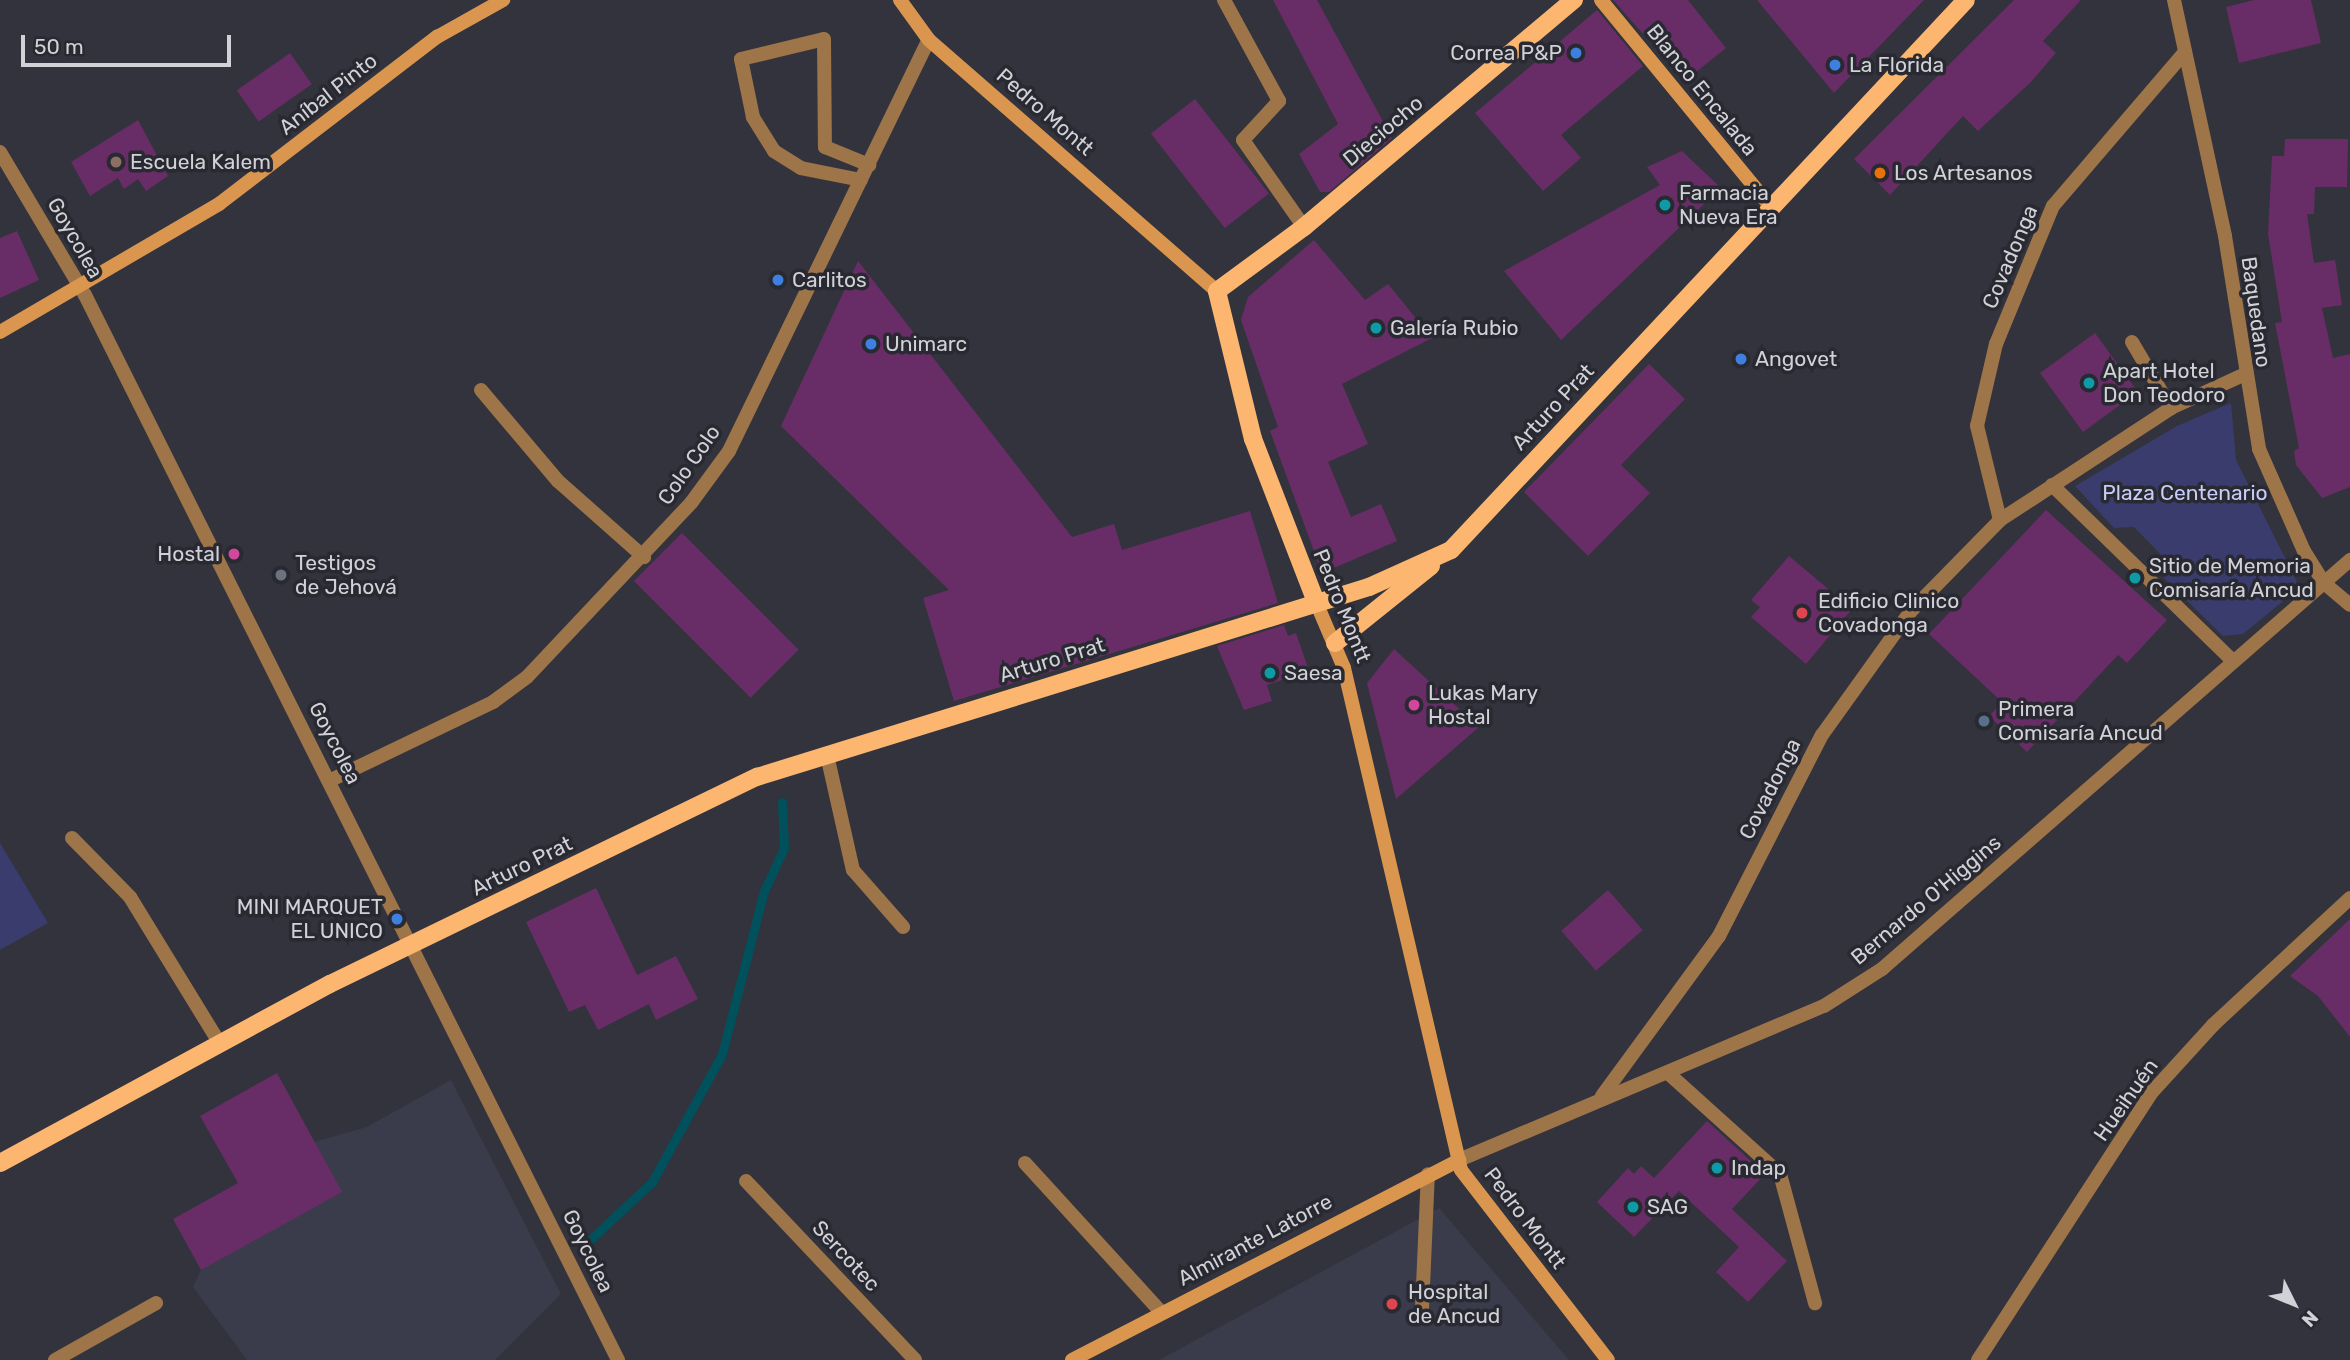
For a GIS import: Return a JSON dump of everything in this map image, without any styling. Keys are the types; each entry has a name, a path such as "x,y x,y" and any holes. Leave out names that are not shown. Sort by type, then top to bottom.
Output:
{"main road":[{"name":"Dieciocho","path":"1217,291 1304,227 1574,0"},
{"name":"Arturo Prat","path":"0,1163 219,1042 757,778 1316,602 1451,550 1966,0"},
{"name":"Pedro Montt","path":"1217,291 1253,439 1316,602"},
{"path":"1335,643 1451,550"}],"street":[{"name":"Aníbal Pinto","path":"0,332 81,288 219,204 437,37 503,0"},
{"name":"Pedro Montt","path":"900,0 929,40 1217,291"},
{"path":"1224,0 1279,101 1243,140 1304,227"},
{"name":"Blanco Encalada","path":"1601,0 1771,207"},
{"name":"Baquedano","path":"2174,0 2225,236 2243,375 2259,449 2287,520 2324,583 2350,605"},
{"path":"861,180 801,168 774,151 753,117 741,59 824,39 825,147 869,164"},
{"name":"Colo Colo","path":"331,780 505,694 644,557 729,451 929,40"},
{"name":"Covadonga","path":"2000,520 1977,426 1996,344 2053,206 2185,52"},
{"name":"Goycolea","path":"0,152 81,288 331,780 618,1360"},
{"path":"2132,342 2171,408"},
{"name":"Covadonga","path":"1602,1096 1719,936 1822,736 1910,612 2000,520 2171,408 2243,375"},
{"path":"481,390 558,481 644,557"},
{"path":"2052,485 2232,660"},
{"name":"Bernardo O'Higgins","path":"1459,1160 1602,1096 1668,1073 1824,1006 1882,969 2232,660 2350,560"},
{"name":"Pedro Montt","path":"1316,602 1335,643 1459,1160 1474,1194 1608,1360"},
{"path":"827,755 853,870 903,927"},
{"path":"72,838 130,897 219,1042"},
{"name":"Hueihuén","path":"1978,1360 2153,1091 2213,1025 2350,898"},
{"path":"1668,1073 1780,1174 1815,1303"},
{"name":"Almirante Latorre","path":"1072,1360 1459,1160"},
{"path":"1025,1163 1162,1312"},
{"path":"1422,1309 1428,1174"},
{"name":"Sercotec","path":"746,1181 915,1360"},
{"path":"55,1360 156,1303"}],"shaded area":[{"path":"451,1080 561,1294 495,1360 247,1360 193,1287 201,1270 314,1142 367,1127"},
{"name":"Hospital de Ancud","path":"1439,1208 1569,1360 1159,1360"}],"green space":[{"name":"Plaza Centenario","path":"2231,403 2236,460 2297,582 2293,593 2243,634 2223,636 2164,578 2167,561 2134,527 2114,528 2075,486 2177,426"},
{"path":"0,843 48,923 0,950"}],"building":[{"path":"1273,0 1317,0 1392,138 1329,192 1320,192 1299,154 1338,124"},
{"path":"1613,0 1688,0 1726,48 1685,81"},
{"name":"La Florida","path":"1757,0 1924,0 1834,93"},
{"path":"2014,0 2081,0 2043,41 2056,53 2031,82 1978,131 1963,116 1890,195 1854,159"},
{"path":"2254,0 2311,0 2321,43 2239,63 2226,7"},
{"path":"1597,10 1643,66 1561,135 1581,158 1543,191 1475,113"},
{"path":"290,53 312,84 259,121 237,90"},
{"path":"1195,99 1269,194 1225,228 1151,133"},
{"path":"138,120 168,176 146,191 138,179 124,189 118,178 90,196 71,162"},
{"path":"2285,139 2348,139 2347,187 2315,187 2314,214 2307,214 2314,263 2335,260 2342,305 2322,308 2333,358 2350,354 2350,487 2322,498 2296,465 2294,451 2299,448 2275,323 2282,322 2268,234 2272,156 2284,156"},
{"path":"1682,151 1721,188 1561,340 1504,271 1660,185 1647,167"},
{"path":"17,231 39,280 0,298 0,238"},
{"path":"1314,240 1365,300 1388,284 1432,338 1342,384 1368,444 1328,462 1351,517 1381,504 1397,541 1322,573 1270,431 1278,427 1241,320 1248,297"},
{"path":"858,261 1072,537 1114,524 1122,550 1250,511 1278,603 954,701 923,598 949,590 781,426"},
{"name":"Apart Hotel Don Teodoro","path":"2095,333 2138,392 2083,432 2040,373"},
{"path":"1649,364 1685,399 1621,465 1650,493 1588,556 1524,492"},
{"path":"2046,510 2167,620 2127,663 2118,655 2027,752 1989,716 2002,702 1929,634"},
{"path":"682,533 799,650 751,698 634,581"},
{"name":"Edificio Clinico Covadonga","path":"1789,556 1852,609 1806,664 1751,617 1760,607 1751,600"},
{"name":"Saesa","path":"1284,625 1288,636 1296,633 1309,671 1267,685 1272,701 1244,710 1217,646"},
{"name":"Lukas Mary Hostal","path":"1394,649 1479,727 1396,799 1367,683"},
{"path":"596,888 637,975 676,956 698,999 656,1020 649,1004 598,1030 585,1005 569,1012 526,922"},
{"path":"1608,890 1643,930 1596,971 1561,931"},
{"path":"2350,919 2350,1037 2318,996 2290,976"},
{"path":"277,1073 342,1192 201,1270 173,1219 238,1183 200,1116"},
{"path":"1707,1121 1765,1174 1732,1209 1787,1261 1748,1302 1716,1272 1739,1247 1679,1191 1634,1237 1597,1202 1628,1168 1634,1174 1641,1166 1654,1178"}],"waterway":[{"path":"592,1238 652,1182 722,1054 764,891 784,848 782,802"}],"place":[{"name":"Correa P&P","path":"1576,53"},
{"name":"La Florida","path":"1835,65"},
{"name":"Escuela Kalem","path":"116,162"},
{"name":"Los Artesanos","path":"1880,173"},
{"name":"Farmacia Nueva Era","path":"1665,205"},
{"name":"Carlitos","path":"778,280"},
{"name":"Galería Rubio","path":"1376,328"},
{"name":"Unimarc","path":"871,344"},
{"name":"Angovet","path":"1741,359"},
{"name":"Apart Hotel Don Teodoro","path":"2089,383"},
{"name":"Hostal","path":"234,554"},
{"name":"Testigos de Jehová","path":"281,575"},
{"name":"Sitio de Memoria Comisaría Ancud","path":"2135,578"},
{"name":"Edificio Clinico Covadonga","path":"1802,613"},
{"name":"Saesa","path":"1270,673"},
{"name":"Lukas Mary Hostal","path":"1414,705"},
{"name":"Primera Comisaría Ancud","path":"1984,721"},
{"name":"MINI MARQUET EL UNICO","path":"397,919"},
{"name":"Indap","path":"1717,1168"},
{"name":"SAG","path":"1633,1207"},
{"name":"Hospital de Ancud","path":"1392,1304"}]}
